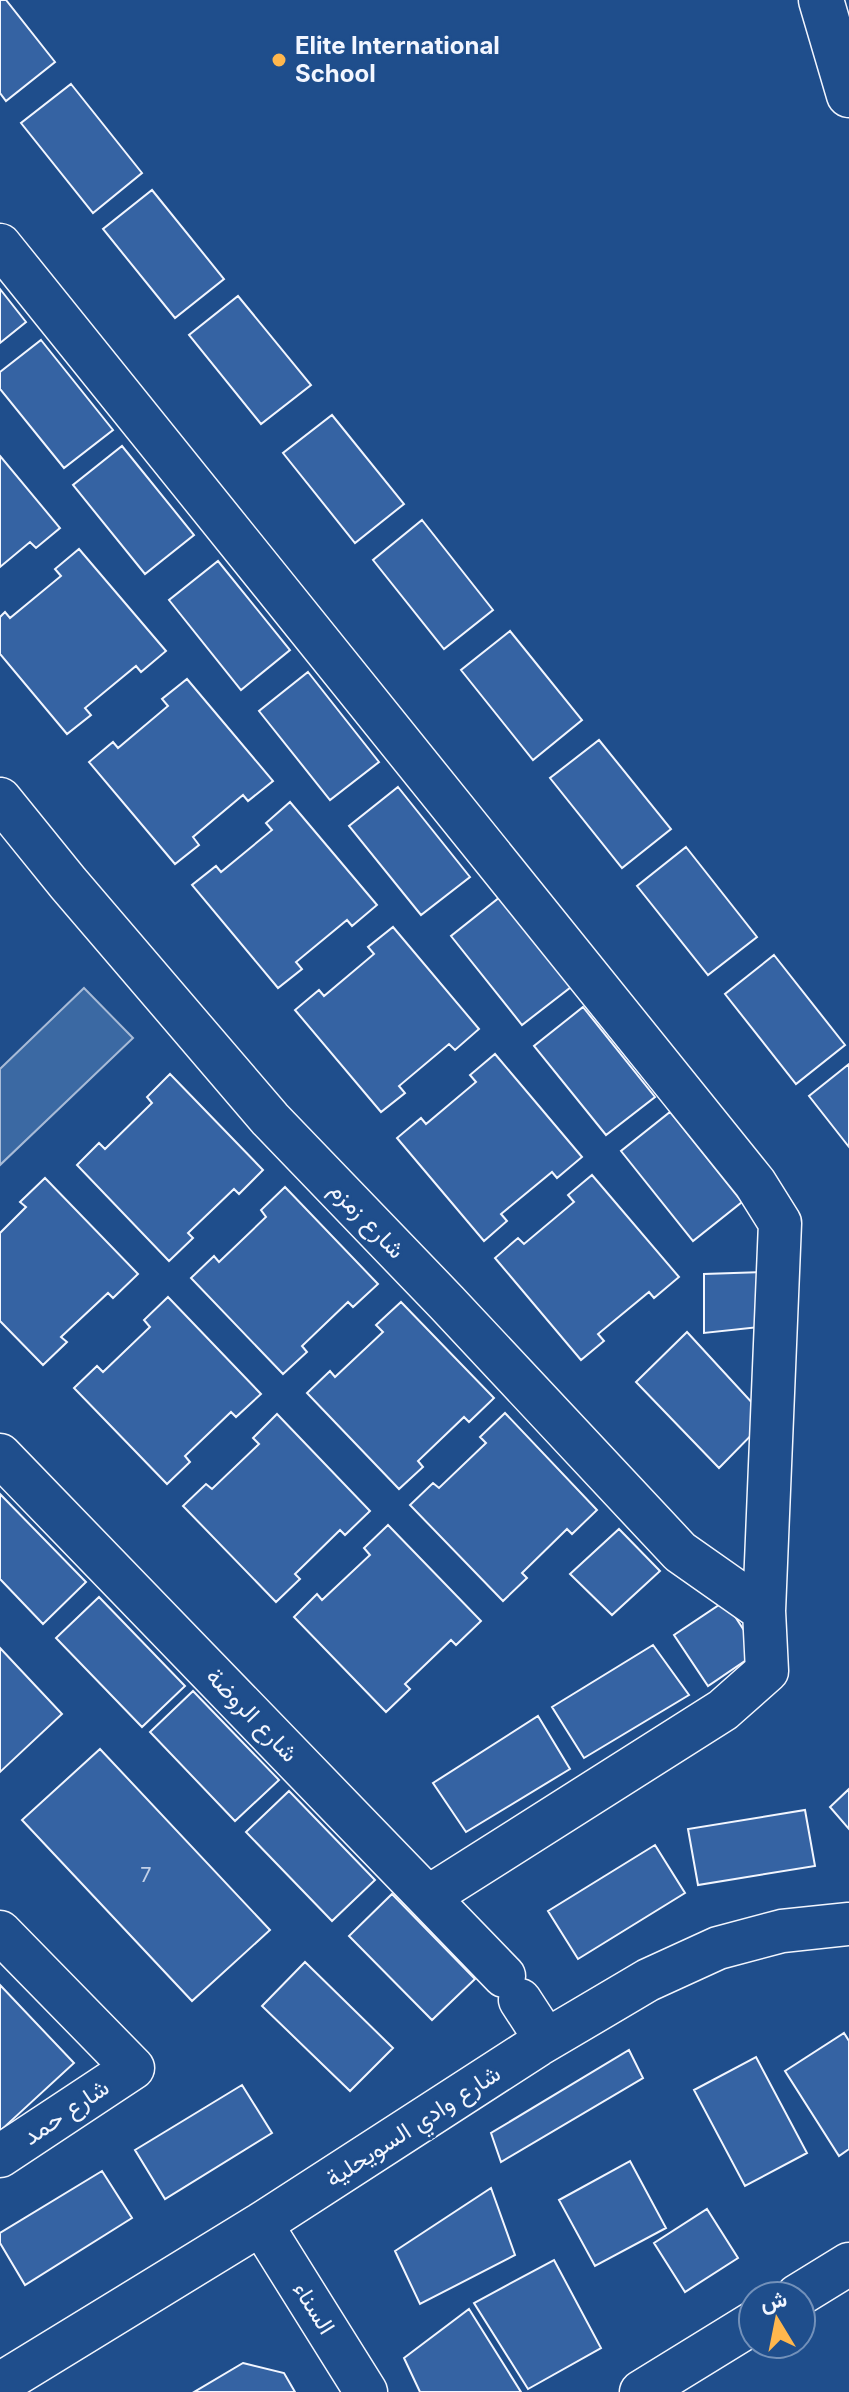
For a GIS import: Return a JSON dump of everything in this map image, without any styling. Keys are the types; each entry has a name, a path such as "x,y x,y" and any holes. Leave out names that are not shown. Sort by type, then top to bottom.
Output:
{"main road":[{"path":"821,0 849,95"}],"street":[{"path":"0,245 755,1183 780,1223 764,1611 767,1671 723,1710 428,1897"},
{"name":"شارع زمزم","path":"0,799 270,1119 680,1552 764,1611"},
{"name":"شارع الروضة","path":"0,1455 428,1897 512,1988 546,2040"},
{"name":"شارع وادي السويحلية","path":"0,2384 261,2224 546,2040 648,1980 718,1948 782,1931 849,1924"},
{"name":"شارع حمد","path":"0,1932 133,2068 0,2156"},
{"name":"السناء","path":"261,2224 366,2392"},
{"path":"817,2284 849,2264"},
{"path":"641,2392 737,2333"}],"water":[{"path":"84,988 133,1038 0,1165 0,1069"}],"building":[{"path":"0,0 6,0 55,62 6,101 0,93"},
{"path":"71,84 142,173 93,213 21,123"},
{"path":"152,190 224,279 175,318 103,229"},
{"path":"0,289 26,322 0,343"},
{"path":"238,296 311,385 261,424 189,335"},
{"path":"41,340 113,430 64,468 0,389 0,372"},
{"path":"332,415 404,504 355,543 283,453"},
{"path":"122,446 194,535 145,574 73,485"},
{"path":"0,456 60,528 36,548 30,542 0,567"},
{"path":"422,520 493,610 444,649 373,560"},
{"path":"79,549 166,651 141,672 136,666 85,708 91,715 67,734 0,654 0,617 5,612 10,618 61,576 55,569"},
{"path":"218,561 290,650 241,690 169,600"},
{"path":"510,631 582,720 533,760 461,670"},
{"path":"308,672 379,762 330,800 259,711"},
{"path":"187,679 273,781 248,801 243,795 193,837 199,845 175,864 89,762 113,742 118,748 168,706 162,699"},
{"path":"599,740 671,829 622,868 550,778"},
{"path":"398,787 470,877 421,915 349,826"},
{"path":"290,802 377,905 352,926 347,920 296,962 302,969 278,988 192,885 216,866 221,872 272,830 266,823"},
{"path":"686,847 757,937 708,975 637,886"},
{"path":"500,897 571,987 522,1025 451,936"},
{"path":"393,927 479,1029 455,1050 449,1044 399,1086 405,1093 381,1112 295,1010 319,990 324,996 374,954 368,947"},
{"path":"774,955 845,1045 796,1084 725,994"},
{"path":"583,1007 655,1097 606,1135 534,1046"},
{"path":"495,1054 582,1157 557,1178 552,1172 501,1214 507,1221 484,1241 397,1138 421,1118 426,1124 476,1082 470,1075"},
{"path":"849,1064 849,1147 809,1096"},
{"path":"170,1074 263,1170 239,1194 234,1189 188,1233 193,1238 169,1261 77,1165 99,1143 105,1149 152,1103 147,1097"},
{"path":"670,1112 742,1202 693,1241 621,1151"},
{"path":"592,1175 679,1277 654,1298 649,1292 598,1334 604,1341 581,1360 495,1258 518,1238 524,1244 574,1202 568,1195"},
{"path":"45,1178 138,1274 113,1298 108,1293 61,1337 67,1342 43,1365 0,1321 0,1233 26,1207 20,1202"},
{"path":"285,1187 378,1284 353,1307 348,1302 302,1346 307,1352 283,1374 191,1278 214,1256 219,1262 266,1217 261,1210"},
{"path":"767,1272 768,1326 704,1333 704,1274"},
{"path":"168,1297 261,1394 236,1417 231,1412 185,1456 190,1462 167,1484 74,1388 97,1366 103,1372 150,1327 144,1320"},
{"path":"401,1302 494,1398 469,1422 464,1417 418,1461 423,1467 399,1489 307,1393 330,1371 335,1377 383,1332 376,1325"},
{"path":"687,1332 767,1419 719,1468 636,1382"},
{"path":"505,1413 597,1510 572,1534 567,1529 522,1573 527,1578 503,1601 410,1505 433,1483 439,1488 486,1443 480,1437"},
{"path":"277,1414 370,1511 345,1535 340,1530 295,1574 300,1579 276,1602 183,1506 206,1484 212,1489 259,1444 253,1438"},
{"path":"0,1494 86,1582 43,1624 0,1579"},
{"path":"388,1525 481,1621 456,1645 451,1640 405,1684 410,1689 386,1712 294,1617 317,1594 322,1600 370,1555 364,1548"},
{"path":"619,1529 660,1571 612,1615 570,1574"},
{"path":"99,1597 185,1686 142,1727 56,1638"},
{"path":"725,1601 758,1652 708,1686 674,1635"},
{"path":"653,1645 689,1695 584,1758 552,1707"},
{"path":"0,1648 62,1714 0,1772"},
{"path":"193,1691 279,1780 235,1821 150,1732"},
{"path":"538,1716 570,1769 466,1832 433,1783"},
{"path":"100,1749 270,1930 192,2001 22,1820"},
{"path":"849,1789 849,1829 830,1807"},
{"path":"289,1791 375,1880 332,1921 246,1832"},
{"path":"805,1810 815,1866 698,1885 688,1829"},
{"path":"655,1845 685,1893 578,1959 548,1911"},
{"path":"392,1894 475,1979 432,2020 349,1936"},
{"path":"305,1962 393,2048 350,2091 262,2006"},
{"path":"0,1985 74,2063 0,2131"},
{"path":"844,2033 849,2041 849,2149 839,2156 785,2071"},
{"path":"629,2050 643,2078 501,2162 491,2133"},
{"path":"756,2057 807,2153 745,2186 694,2090"},
{"path":"242,2085 272,2133 165,2199 135,2150"},
{"path":"630,2161 666,2228 595,2266 559,2200"},
{"path":"102,2171 132,2218 25,2285 0,2243 0,2233"},
{"path":"491,2188 515,2255 420,2304 395,2251"},
{"path":"707,2209 738,2258 685,2292 654,2243"},
{"path":"554,2260 601,2348 528,2389 474,2303"},
{"path":"469,2309 521,2392 420,2392 404,2358"},
{"path":"243,2363 284,2373 295,2392 194,2392"}],"place":[{"name":"Elite International School","path":"279,60"}]}
